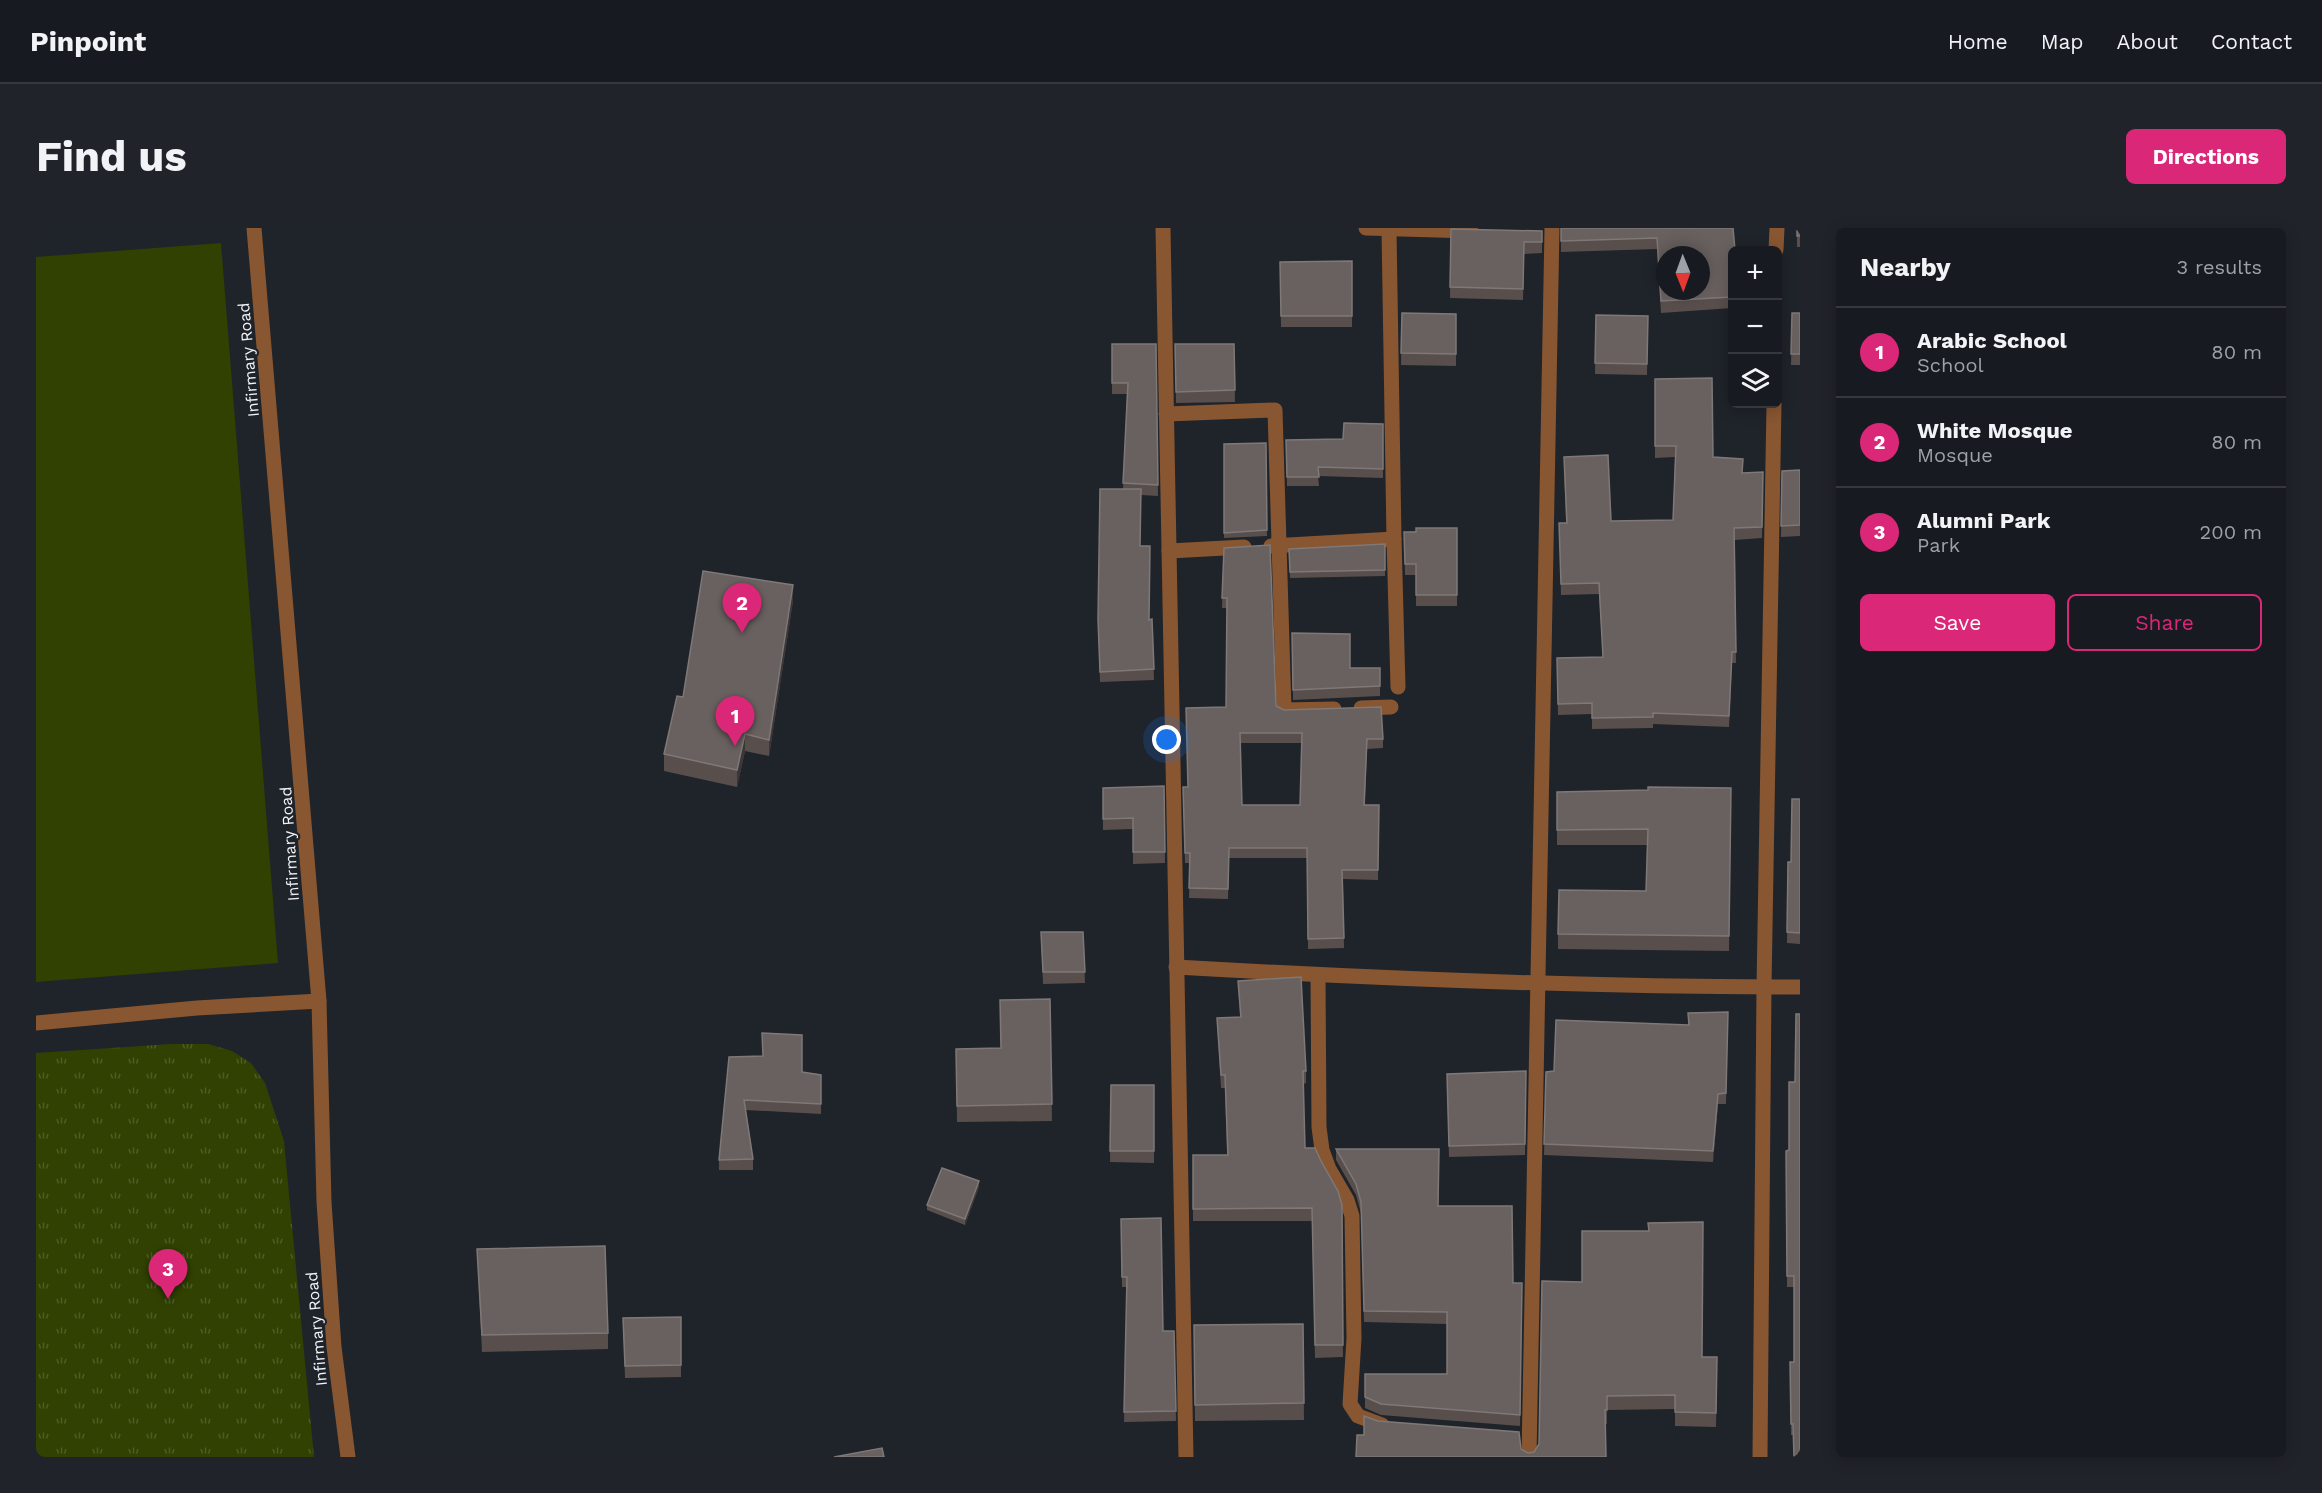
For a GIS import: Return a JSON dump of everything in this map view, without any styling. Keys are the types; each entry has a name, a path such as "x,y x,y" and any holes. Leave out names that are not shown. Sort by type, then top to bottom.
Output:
{"street":[{"name":"Infirmary Road","path":"254,228 304,798 319,1001 324,1202 334,1347 348,1457"},
{"path":"1163,228 1186,1457"},
{"path":"1366,228 1482,231"},
{"path":"1776,246 1777,228"},
{"path":"1389,229 1398,687"},
{"path":"1529,1457 1523,1437 1536,983 1548,232"},
{"path":"1760,1457 1764,987 1774,408"},
{"path":"1166,414 1275,410 1284,710 1391,707"},
{"path":"1169,551 1394,539"},
{"path":"1176,967 1536,983 1800,987"},
{"path":"1318,975 1319,1127 1322,1150 1329,1169 1347,1200 1353,1235 1354,1338 1350,1404 1358,1416 1367,1421 1379,1425 1402,1426"},
{"path":"36,1023 197,1008 319,1001"}],"green space":[{"path":"221,243 278,963 36,982 36,257"},
{"path":"171,1044 208,1044 232,1051 251,1063 265,1083 284,1141 314,1457 36,1457 36,1053"}],"building":[{"path":"1561,228 1733,228 1735,246 1728,246 1728,297 1710,298 1710,246 1658,246 1657,238 1561,241"},
{"path":"1797,228 1800,228 1800,236 1797,236"},
{"path":"1451,229 1542,231 1542,242 1524,242 1523,289 1450,287"},
{"path":"1352,261 1352,316 1281,316 1280,262"},
{"path":"1402,313 1456,314 1456,354 1401,353"},
{"path":"1792,313 1800,313 1800,354 1791,354"},
{"path":"1596,315 1648,316 1647,364 1595,363"},
{"path":"1112,344 1156,344 1158,485 1123,483 1128,383 1112,383"},
{"path":"1175,344 1234,344 1235,390 1176,392"},
{"path":"1712,378 1713,457 1743,459 1742,473 1763,472 1762,527 1734,528 1736,652 1732,652 1729,716 1653,713 1653,717 1592,718 1592,703 1558,704 1557,658 1603,657 1599,583 1561,584 1559,523 1567,523 1564,457 1608,455 1611,521 1673,520 1676,446 1655,446 1655,379"},
{"path":"1344,423 1383,424 1383,469 1318,467 1319,477 1287,477 1286,440 1343,439"},
{"path":"1266,443 1267,530 1224,533 1224,444"},
{"path":"1800,470 1800,525 1781,526 1782,471"},
{"path":"1100,489 1141,489 1140,546 1150,546 1149,620 1152,619 1154,669 1100,672 1098,619"},
{"path":"1416,528 1457,528 1457,595 1416,595 1416,564 1405,564 1404,532 1416,532"},
{"path":"1385,544 1385,570 1290,572 1289,549"},
{"path":"1270,545 1276,706 1284,710 1381,707 1383,739 1367,739 1364,805 1379,805 1378,870 1342,870 1344,938 1308,939 1307,848 1229,848 1228,889 1189,888 1190,853 1185,853 1183,787 1188,787 1186,708 1226,707 1227,598 1222,598 1224,548","holes":["1240,733 1302,733 1300,805 1242,805"]},
{"path":"703,571 793,585 769,740 745,734 737,770 664,754 677,696 683,697"},
{"path":"1292,633 1350,634 1350,668 1380,668 1380,686 1293,690"},
{"path":"1164,786 1165,852 1133,852 1133,818 1103,819 1103,788"},
{"path":"1648,787 1731,788 1729,936 1558,934 1559,890 1646,891 1648,829 1557,830 1557,792 1648,790"},
{"path":"1792,799 1800,799 1800,933 1787,932"},
{"path":"1041,932 1083,932 1085,972 1043,972"},
{"path":"1301,977 1306,1071 1303,1071 1305,1148 1315,1148 1338,1191 1342,1205 1343,1345 1315,1345 1312,1208 1193,1209 1193,1155 1228,1155 1225,1075 1221,1075 1217,1018 1241,1017 1238,981"},
{"path":"1050,999 1052,1104 957,1106 956,1049 1001,1048 1000,1000"},
{"path":"1728,1012 1726,1093 1718,1094 1713,1151 1544,1144 1546,1072 1554,1071 1556,1020 1689,1025 1688,1013"},
{"path":"1796,1014 1800,1014 1800,1457 1794,1457 1793,1424 1791,1424 1790,1362 1794,1362 1794,1276 1787,1276 1786,1151 1789,1150 1789,1082 1795,1082"},
{"path":"762,1033 802,1035 802,1072 821,1075 821,1104 744,1100 753,1159 719,1160 729,1057 763,1056"},
{"path":"1526,1071 1525,1144 1449,1146 1447,1074"},
{"path":"1111,1085 1154,1085 1154,1151 1110,1151"},
{"path":"1336,1149 1439,1149 1438,1206 1512,1206 1513,1283 1522,1283 1520,1415 1381,1404 1365,1397 1365,1374 1447,1374 1447,1312 1364,1311 1361,1202 1356,1184"},
{"path":"942,1168 979,1181 965,1219 927,1205"},
{"path":"1161,1218 1163,1331 1174,1331 1176,1411 1124,1412 1127,1277 1122,1277 1121,1219"},
{"path":"1703,1222 1702,1357 1717,1357 1716,1413 1675,1412 1675,1395 1607,1396 1606,1457 1356,1457 1357,1435 1364,1435 1364,1416 1378,1421 1519,1432 1521,1449 1528,1453 1534,1452 1539,1444 1542,1281 1582,1282 1582,1231 1649,1231 1648,1223"},
{"path":"605,1246 608,1333 482,1335 477,1249"},
{"path":"681,1317 681,1365 625,1366 623,1318"},
{"path":"1303,1324 1304,1403 1195,1405 1194,1325"},
{"path":"882,1448 884,1457 834,1457"}],"place":[{"name":"White Mosque","path":"742,633"},
{"name":"Arabic School","path":"735,746"},
{"name":"Alumni Park","path":"168,1299"}]}
